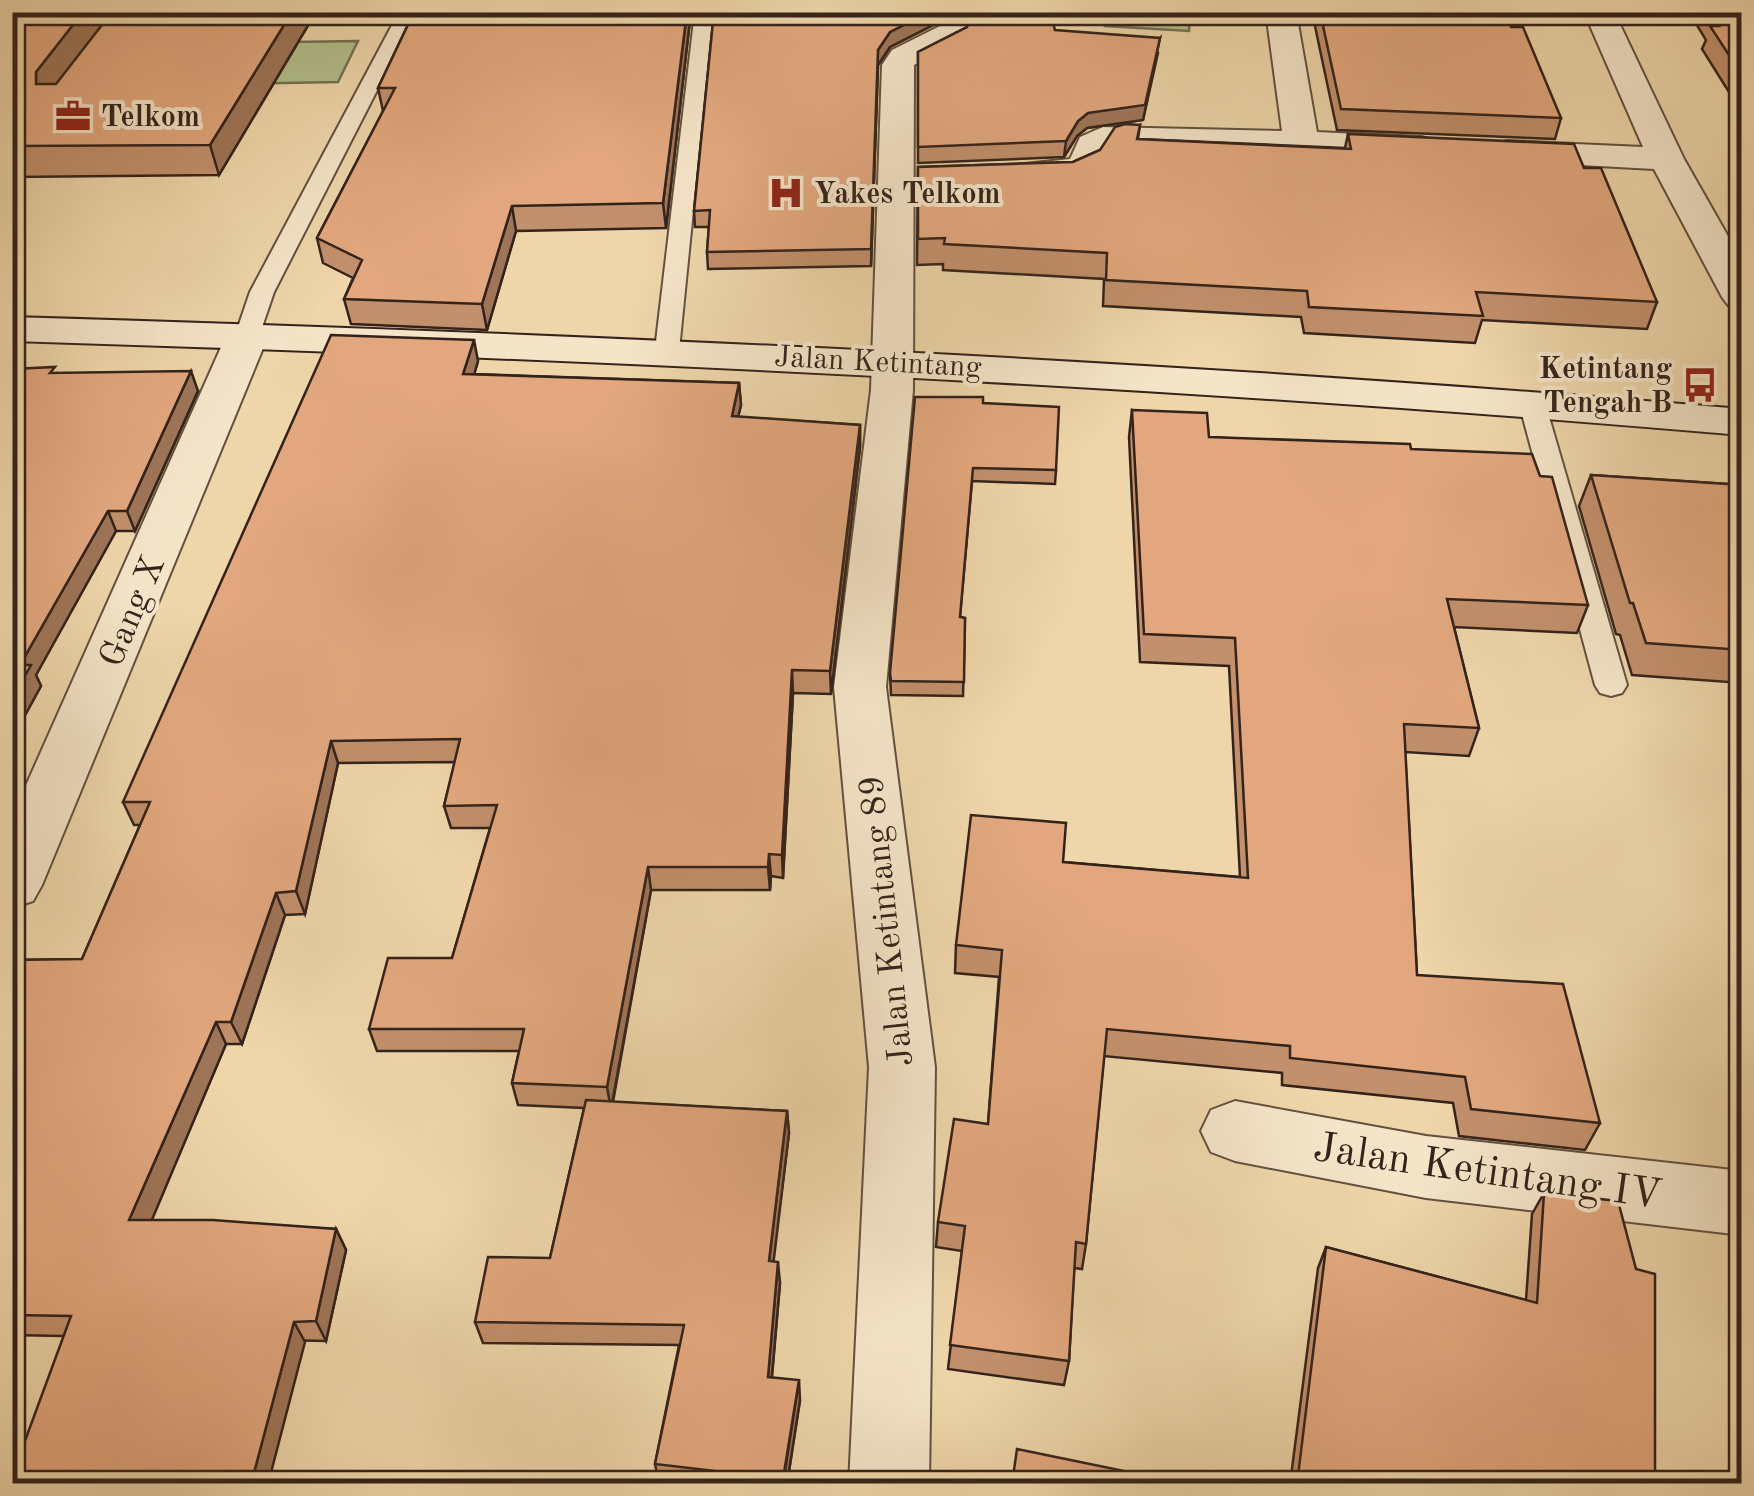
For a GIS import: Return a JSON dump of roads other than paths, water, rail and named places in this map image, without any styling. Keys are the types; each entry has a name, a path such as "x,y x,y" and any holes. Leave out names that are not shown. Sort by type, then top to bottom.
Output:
{"street":[{"name":"Jalan Ketintang 89","path":"889,1484 902,1067 860,687 892,390 898,65 903,57 954,31 960,12"},
{"path":"1281,12 1301,141"},
{"path":"1599,12 1666,159 1742,297"},
{"path":"992,174 1084,168 1092,144 1103,137 1122,135 1666,159"},
{"path":"895,178 934,176"},
{"name":"Jalan Ketintang","path":"12,329 891,360 1532,403 1742,422"},
{"name":"Gang X","path":"12,885 248,336"},
{"name":"Jalan Ketintang IV","path":"1235,1131 1426,1167 1741,1211"}],"lane":[{"path":"248,336 262,292 408,12"},
{"path":"666,350 704,12"},
{"path":"1532,403 1611,685"}],"place":[{"name":"Telkom","path":"73,116"},
{"name":"Yakes Telkom","path":"786,193"},
{"name":"Ketintang Tengah B","path":"1700,385"}]}
